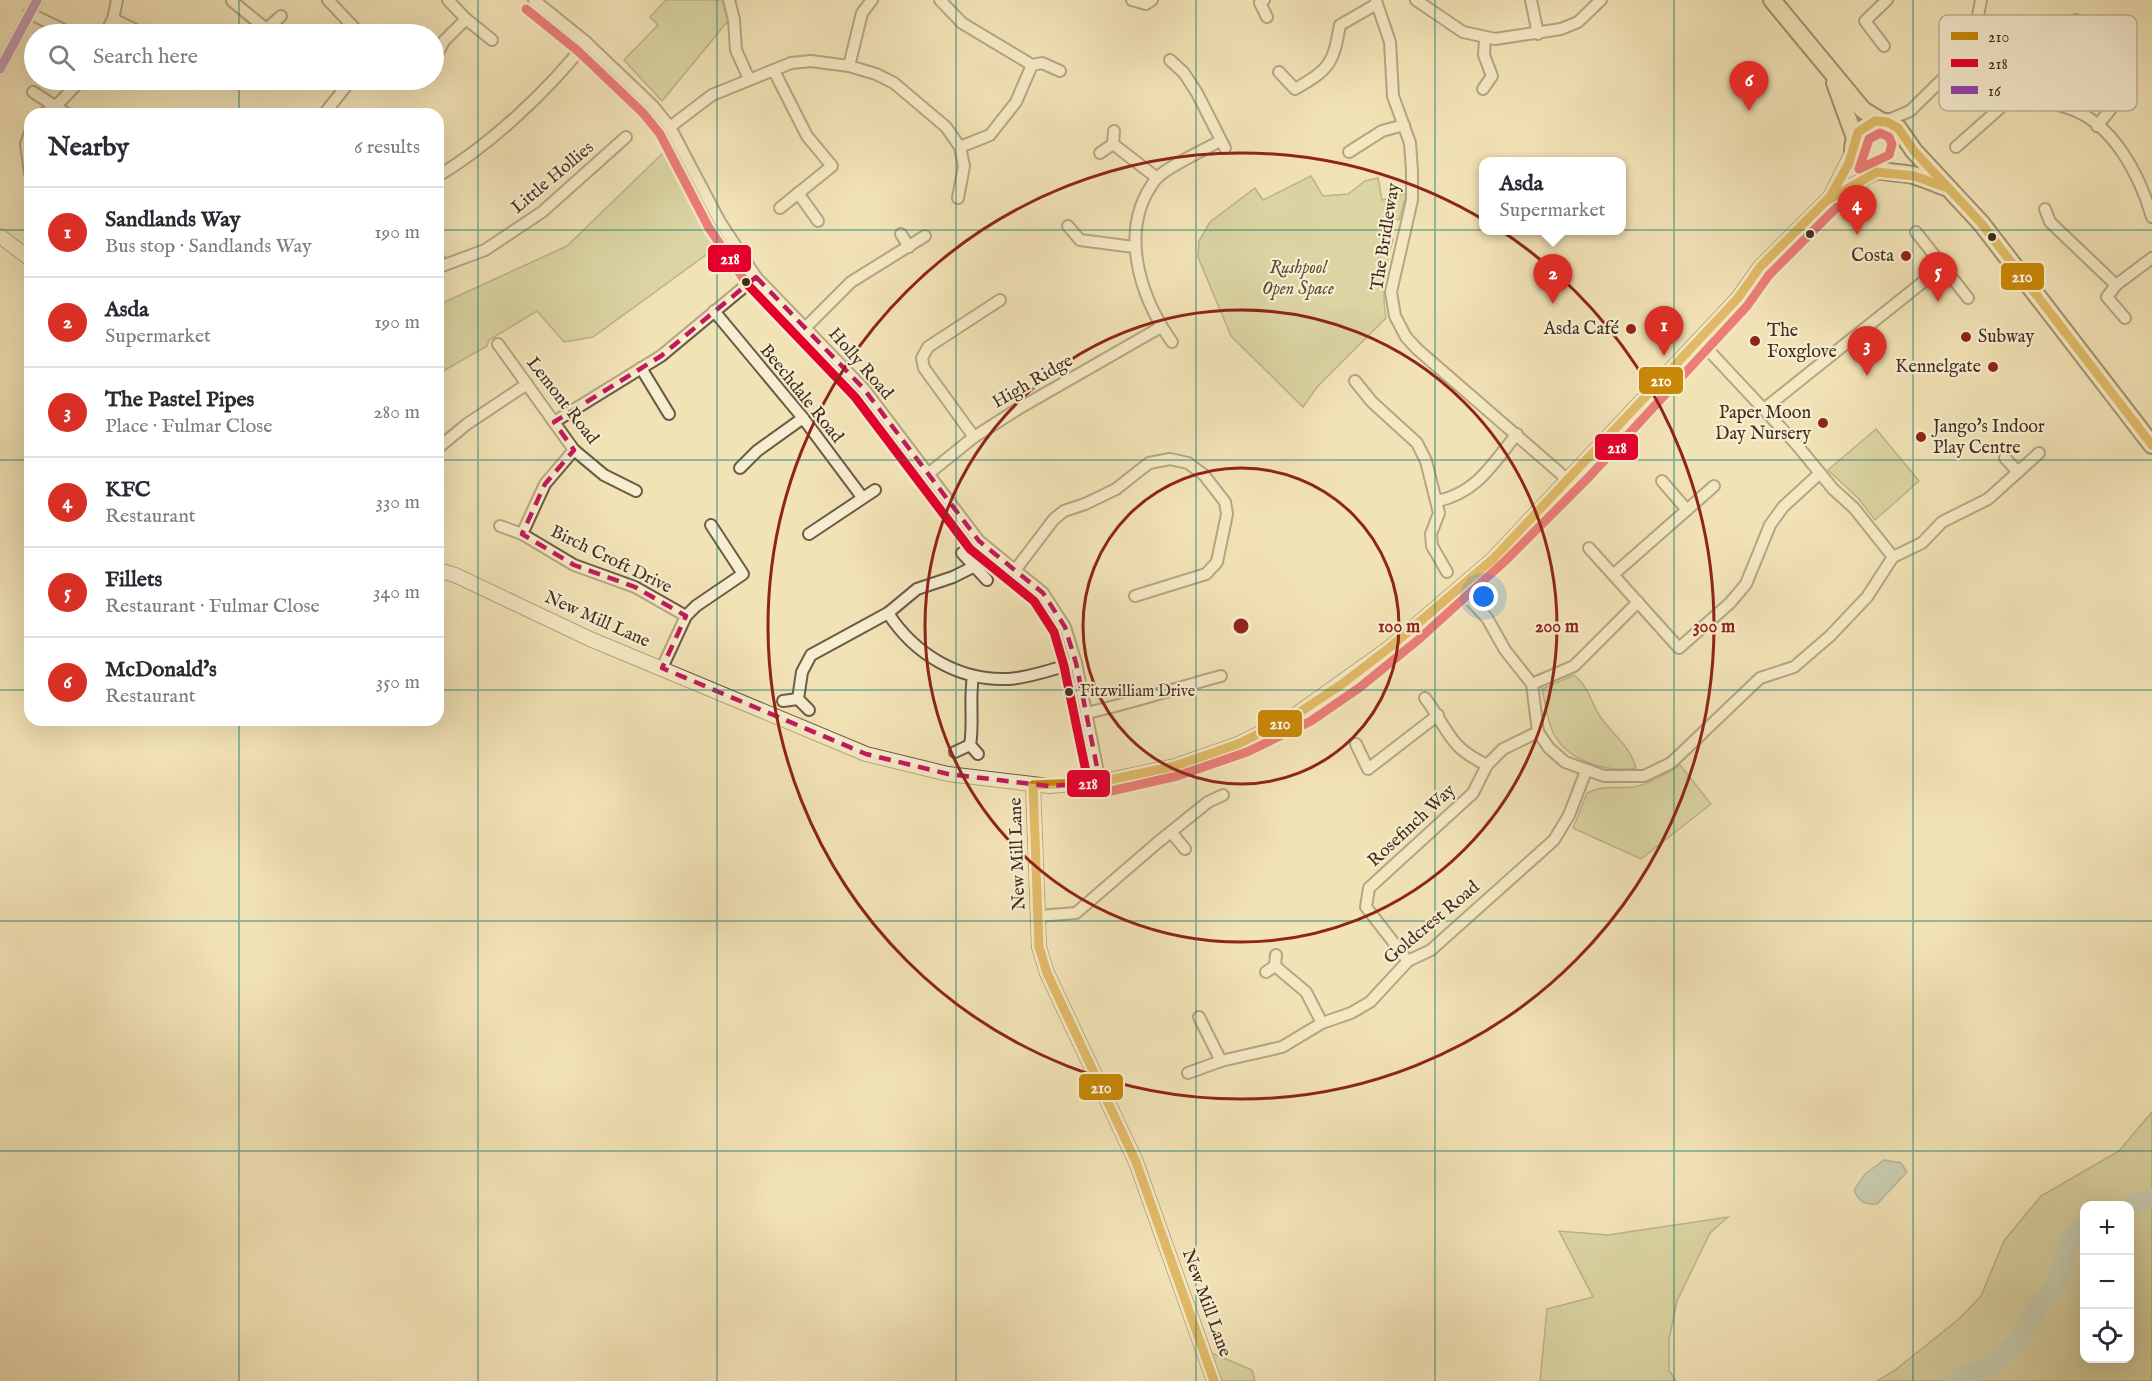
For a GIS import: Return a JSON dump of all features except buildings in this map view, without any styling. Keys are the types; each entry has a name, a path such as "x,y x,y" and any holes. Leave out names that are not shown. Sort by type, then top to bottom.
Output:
{"main road":[{"path":"1773,0 1863,110 1898,128 1904,138 1981,223 2152,445"},
{"path":"1832,74 1861,165 1914,176 1948,188"},
{"path":"1854,144 1868,123 1883,121"},
{"path":"1882,171 1903,157 1904,138"}],"street":[{"path":"0,69 37,0"},
{"path":"110,24 117,0"},
{"path":"328,0 351,24"},
{"path":"448,0 466,19 492,40"},
{"name":"Holly Road","path":"534,0 630,81 670,127 720,222 756,277 864,389 979,541 1043,593 1059,619 1076,663 1100,782"},
{"path":"729,0 734,20 736,50 749,79"},
{"path":"940,0 962,23 1032,65 1042,63 1059,71"},
{"path":"1132,0 1146,4 1152,0"},
{"path":"1416,0 1462,32 1485,39 1538,34 1578,22 1601,0"},
{"path":"1531,0 1538,34"},
{"path":"1884,46 1865,21 1887,0"},
{"path":"1978,15 1981,0"},
{"path":"849,66 862,13 868,1"},
{"path":"1258,1 1267,17"},
{"path":"1279,72 1295,89 1323,74 1335,53 1340,25 1376,1"},
{"name":"The Bridleway","path":"1376,1 1386,24 1390,42 1394,96 1410,143 1412,201 1391,292 1395,316 1406,337 1417,349 1568,480"},
{"path":"230,4 254,24"},
{"path":"29,13 52,24"},
{"path":"271,24 280,16"},
{"path":"113,19 123,24"},
{"path":"444,41 466,19"},
{"path":"1483,89 1497,75 1484,55 1485,39"},
{"path":"444,173 471,157 568,65 586,42"},
{"path":"1170,60 1184,73 1197,93 1222,144 1157,178 1141,209 1134,247 1141,284 1161,327 1172,342"},
{"path":"670,127 712,95 791,63 812,61 849,66 876,74 894,83 946,127 960,147 964,166 958,198"},
{"path":"960,147 990,135 1016,102 1032,65"},
{"path":"774,71 807,136 832,166 780,208"},
{"path":"1883,121 1910,111 1939,82"},
{"path":"53,108 71,90"},
{"path":"329,108 343,90"},
{"path":"33,92 59,108"},
{"path":"1904,138 1910,111"},
{"path":"1956,147 1997,111"},
{"path":"2074,111 2097,126 2127,156 2148,189 2152,217"},
{"path":"2097,126 2109,111"},
{"path":"1348,152 1382,131 1404,125"},
{"path":"1959,127 1968,137"},
{"path":"1113,144 1114,131"},
{"name":"Little Hollies","path":"444,265 485,250 542,212 626,137"},
{"path":"1113,144 1157,178"},
{"path":"1100,153 1113,144"},
{"path":"1830,197 1854,144"},
{"path":"1033,784 1100,782 1175,766 1238,744 1291,718 1342,684 1460,589 1568,480 1738,298 1760,267 1830,197 1882,171"},
{"path":"798,193 818,221"},
{"path":"2045,209 2050,222 2116,285"},
{"path":"1068,226 1080,240 1134,247"},
{"path":"1916,232 1968,298"},
{"path":"901,234 909,247"},
{"path":"0,236 24,254"},
{"path":"806,327 851,282 924,236"},
{"path":"2125,318 2107,297 2116,285 2152,258"},
{"path":"1764,408 1943,266"},
{"path":"554,422 661,356 756,277"},
{"path":"974,437 924,368 922,358 928,347 1000,300"},
{"name":"Beechdale Road","path":"714,311 803,418 862,498"},
{"name":"High Ridge","path":"928,474 974,437 1161,327"},
{"path":"1699,340 1764,408 1820,474 1854,508 1893,557"},
{"name":"Lemont Road","path":"498,344 574,450 604,475 636,491"},
{"path":"641,368 669,414"},
{"path":"1355,381 1372,402 1417,443 1426,461 1438,501 1439,513 1431,534 1432,546 1447,572"},
{"path":"444,443 467,424 527,384"},
{"path":"740,468 757,451 803,418"},
{"path":"1438,501 1459,496 1478,481 1517,434"},
{"name":"Birch Croft Drive","path":"522,534 546,484 574,450"},
{"path":"1460,589 1486,618 1504,650 1532,684 1538,732 1549,748 1565,762 1586,771 1611,777 1644,776 1671,763 1760,678 1794,667 1830,636 1867,597 1893,557 1922,543 1942,522 1988,499 2039,453"},
{"path":"2006,458 2018,472"},
{"path":"1016,569 1054,519 1064,511 1116,489 1149,463 1170,459 1188,463 1204,475 1225,502 1227,514 1217,562 1206,574 1135,596"},
{"path":"1589,548 1679,648 1730,603 1746,584 1770,525 1783,507 1820,474"},
{"path":"1662,481 1687,510"},
{"path":"1614,574 1714,486"},
{"path":"809,534 875,490"},
{"path":"662,668 686,616 696,606 744,574 711,525"},
{"name":"Birch Croft Drive","path":"500,526 522,534 574,565 635,586 686,616"},
{"path":"962,553 987,580"},
{"path":"798,699 802,672 812,655 888,613 917,589 953,577 973,567"},
{"name":"New Mill Lane","path":"444,572 590,639 866,754 948,774 1033,784 1039,948 1047,973 1136,1162 1214,1381"},
{"path":"1532,684 1574,666 1638,602"},
{"path":"888,613 916,648 942,664 973,676 1010,679 1076,663"},
{"path":"970,746 972,732 969,699 973,676"},
{"path":"1086,713 1149,699 1192,683 1221,676"},
{"path":"1425,698 1438,715 1451,741 1465,754 1487,765"},
{"path":"783,702 798,699"},
{"path":"798,699 809,710"},
{"path":"1356,744 1368,769 1438,715"},
{"name":"Rosefinch Way","path":"1408,960 1366,907 1369,888 1473,793 1487,765 1503,749 1538,732"},
{"path":"955,752 970,746"},
{"path":"970,746 978,754"},
{"name":"Goldcrest Road","path":"1188,1073 1221,1061 1282,1047 1322,1023 1352,1013 1370,1002 1408,960 1431,950 1554,840 1569,815 1586,771"},
{"path":"1038,916 1076,913 1208,802 1222,795"},
{"path":"1171,832 1185,849"},
{"path":"1272,964 1306,992 1322,1023"},
{"path":"1199,1017 1221,1061"}],"highlighted area":[{"path":"756,277 864,389 979,541 1043,593 1065,627 1076,663 1100,782 1049,786 948,774 866,754 662,668 686,616 635,587 574,565 522,534 545,484 574,450 554,422 661,356"}],"green space":[{"path":"666,0 723,0 728,21 662,101 624,60 658,25 650,17"},
{"path":"669,147 679,159 721,244 593,337 564,342 537,311 489,340 487,346 444,371 444,302 567,246"},
{"name":"Rushpool Open Space","path":"1311,176 1323,196 1348,194 1365,181 1378,178 1382,200 1407,193 1399,220 1393,219 1387,234 1393,239 1385,278 1386,318 1317,387 1303,407 1231,336 1198,257 1199,241 1210,222 1255,188 1263,200"},
{"path":"1876,429 1919,481 1875,520 1859,499 1828,470"},
{"path":"1574,675 1586,689 1604,722 1630,753 1636,768 1612,769 1588,762 1567,750 1558,741 1550,725 1542,689"},
{"path":"1680,765 1711,804 1641,859 1573,828 1587,793 1604,788 1639,786 1657,779"},
{"path":"2152,1112 2152,1381 1955,1381 1984,1363 2006,1355 2008,1349 2005,1354 1984,1362 1953,1381 1877,1381 1894,1371 1959,1319 1981,1296 2004,1241 2041,1196 2119,1151"},
{"path":"1728,1217 1710,1233 1677,1301 1669,1339 1669,1370 1676,1381 1540,1381 1547,1309 1593,1297 1559,1231 1608,1235"},
{"path":"1209,1352 1252,1370 1255,1381 1219,1381"}],"water":[{"path":"1884,1160 1901,1163 1907,1172 1877,1204 1863,1202 1854,1190 1865,1174"}],"waterway":[{"path":"2134,1204 2152,1198"},
{"path":"1955,1381 1986,1368 2018,1341 2037,1309 2057,1284 2068,1241 2080,1230"}],"transit line":[{"name":"16","path":"24,24 37,0"},
{"name":"218","path":"526,9 578,51 643,113 660,134 709,228 747,284 855,397 970,549 1034,601 1054,632 1064,666 1089,786 1098,794 1177,776 1247,752 1311,721 1359,688 1418,640 1505,561 1588,478 1747,306 1769,275 1837,207"},
{"name":"16","path":"0,69 24,24"},
{"name":"210","path":"1033,785 1100,782 1175,766 1238,744 1291,718 1342,684 1389,648 1493,559 1738,298 1760,267 1830,197 1849,163 1858,132 1875,121 1887,122 1898,128 1914,151 1981,223 2152,445"},
{"name":"218","path":"1880,133 1889,137 1892,144 1889,155 1859,169 1869,139 1880,133"},
{"name":"210","path":"1826,201 1877,172 1914,176 1948,188"},
{"name":"210","path":"1033,785 1039,947 1047,973 1136,1162 1214,1381"}],"place":[{"name":"McDonald's","path":"1749,111"},
{"name":"KFC","path":"1857,235"},
{"name":"Costa","path":"1906,256"},
{"name":"Fillets","path":"1938,302"},
{"name":"Asda","path":"1553,304"},
{"name":"Asda Café","path":"1631,329"},
{"name":"Subway","path":"1966,337"},
{"name":"The Foxglove","path":"1755,341"},
{"name":"Sandlands Way","path":"1664,356"},
{"name":"Kennelgate","path":"1993,367"},
{"name":"The Pastel Pipes","path":"1867,376"},
{"name":"Paper Moon Day Nursery","path":"1823,423"},
{"name":"Jango's Indoor Play Centre","path":"1921,437"},
{"name":"Fitzwilliam Drive","path":"1069,692"}]}
